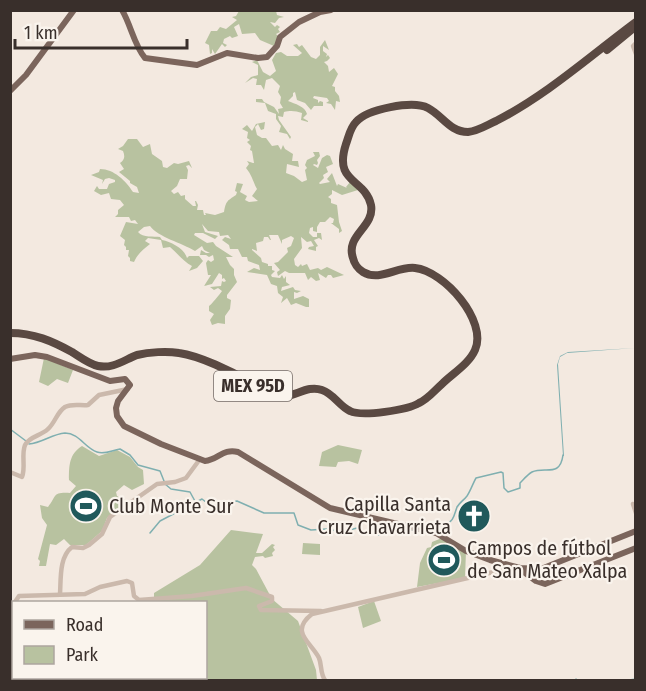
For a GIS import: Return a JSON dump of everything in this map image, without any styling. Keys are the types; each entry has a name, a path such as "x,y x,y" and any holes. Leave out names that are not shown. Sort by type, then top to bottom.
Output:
{"highway":[{"name":"MEX 95D","path":"10,334 46,340 101,368 116,367 144,356 181,355 242,380 277,398 284,399 319,391 330,396 347,412 357,416 395,412 419,406 472,358 479,344 479,330 453,286 429,270 407,266 375,273 364,270 357,262 354,254 355,242 370,222 373,210 370,197 351,178 345,164 352,132 358,123 371,115 413,107 428,111 455,132 478,133 531,105 636,26"},
{"name":"MEX 95D","path":"10,334 30,334 49,340 99,366 114,365 141,354 182,353 242,378 276,396 289,396 310,389 321,389 346,409 356,413 396,410 417,405 472,354 477,342 476,328 450,285 426,270 407,267 376,275 363,272 356,264 352,257 351,246 368,222 371,207 368,198 350,180 344,168 343,156 350,132 356,122 368,114 415,105 430,109 454,128 474,131 524,107 636,26"},
{"path":"557,82 636,26"}],"main road":[{"path":"10,91 26,75 74,10"},
{"path":"122,10 131,25 140,52 145,58 197,64 228,53 258,58 267,57 277,46 280,37 300,22 320,12 331,10"},
{"path":"10,359 47,357 110,381 125,379 129,386 118,401 116,408 118,418 124,426 161,444 209,461 225,451 236,451 330,508 436,533 480,557 520,568 539,569"},
{"path":"527,575 636,531"},
{"path":"520,568 539,583 547,584 636,548"}],"street":[{"path":"636,43 633,46 636,54"},
{"path":"10,472 22,477 25,467 24,447 48,429 65,407 88,405 99,395 119,391 129,386"},
{"path":"60,594 67,551 72,547 83,548 89,545 102,534 110,517 154,486 165,482 175,483 188,477 200,459"},
{"path":"634,504 636,513"},
{"path":"325,681 318,657 306,643 302,632 306,619 312,614 498,571 520,568"},
{"path":"16,601 19,596 87,594 100,586 128,581 133,584 135,596 139,600 192,596 246,588 272,597 272,601 260,606 261,610 321,611"}],"green space":[{"path":"244,10 276,11 277,15 284,17 279,18 275,23 270,22 275,27 277,25 280,27 278,29 280,32 276,34 279,37 274,46 260,40 255,33 242,34 239,24 234,27 238,36 224,39 223,43 227,45 225,47 222,44 215,54 212,49 210,54 209,45 205,43 211,31 217,31 220,27 226,29 237,20 232,17"},
{"path":"325,40 329,50 323,46 323,51 327,54 326,57 328,55 330,58 324,62 329,72 334,68 338,74 332,86 335,87 340,102 336,101 335,110 331,104 326,103 329,101 327,98 314,96 313,98 318,100 318,103 323,102 323,106 314,106 311,110 305,103 297,100 295,92 293,93 288,101 304,109 307,114 303,118 308,122 301,120 302,113 296,111 284,112 283,117 278,116 291,137 290,139 287,134 279,132 281,126 276,119 276,114 268,111 265,103 256,102 256,99 262,99 274,107 279,114 278,109 283,108 278,92 280,86 272,78 266,80 264,90 261,85 256,85 257,79 253,78 245,83 251,77 258,75 258,65 252,62 257,60 263,72 270,76 276,71 272,60 276,53 298,56 302,53 293,45 297,44 299,47 302,45 311,57 316,59 320,55 320,47"},
{"path":"265,122 264,129 261,130 258,124 255,127 257,135 266,138 272,146 278,145 281,150 283,145 293,154 292,161 298,161 299,167 287,164 286,173 302,182 307,180 305,165 307,160 315,156 313,152 319,152 318,163 313,165 318,168 322,158 327,155 330,156 333,164 326,167 328,172 323,175 324,178 320,184 330,182 327,179 332,173 337,186 338,184 347,188 350,182 358,190 342,195 332,190 332,194 328,197 331,203 337,205 342,231 339,233 339,229 331,223 334,219 330,217 325,222 320,222 317,232 313,231 313,227 310,228 309,233 317,237 317,233 321,233 322,240 319,238 314,240 318,246 316,251 308,249 314,246 311,241 307,242 301,237 302,248 294,259 298,267 301,264 302,266 307,264 310,270 318,268 321,270 327,267 344,275 333,278 328,275 326,278 318,273 320,280 316,281 311,277 308,280 305,273 285,271 278,276 277,272 280,270 274,263 288,252 287,248 291,246 294,238 291,236 282,240 282,244 278,235 269,235 271,240 264,237 263,241 256,243 257,251 252,250 262,262 272,266 272,270 275,271 272,277 280,278 282,275 284,279 286,276 286,282 290,285 282,287 281,291 293,287 301,291 294,292 294,299 303,296 309,299 309,307 296,303 291,305 287,298 281,303 283,297 278,293 277,286 271,284 267,275 247,272 254,268 260,270 259,265 248,261 247,257 242,257 238,249 230,249 229,245 222,240 225,237 231,239 228,235 220,236 219,232 208,231 202,224 205,232 218,236 215,239 203,233 194,235 207,243 213,242 233,257 226,257 234,269 237,282 227,295 227,298 231,300 230,309 225,316 225,324 212,325 210,320 214,314 209,311 209,306 222,291 210,287 221,286 222,281 226,281 219,273 212,284 204,286 211,275 208,275 206,263 208,260 211,262 214,260 213,255 209,257 200,255 201,250 210,253 202,246 195,251 164,237 150,226 138,232 146,236 160,237 180,248 187,258 199,256 203,261 197,268 189,271 192,266 170,247 163,248 161,240 148,238 145,241 150,244 134,262 130,261 129,250 126,250 124,245 125,240 120,236 126,222 138,224 135,220 131,221 129,217 115,217 124,205 120,200 111,199 109,193 101,195 94,191 97,186 99,189 107,189 109,184 115,180 105,179 102,184 103,180 91,175 99,172 100,169 110,171 123,180 133,192 139,193 137,187 119,172 124,169 120,163 124,156 123,151 118,149 128,139 137,139 143,147 150,144 152,154 162,161 163,167 167,168 174,163 189,161 192,168 189,165 186,166 187,179 180,179 171,191 174,194 178,192 181,196 185,195 185,199 193,206 196,206 196,201 197,210 203,210 204,215 205,213 215,215 224,212 227,202 236,195 237,183 243,184 240,192 247,196 245,200 258,201 252,196 257,189 246,168 249,164 247,161 254,163 251,146 247,142 250,140 247,138 248,132 242,129 247,125 252,131 256,124"},
{"path":"44,358 73,370 68,383 57,379 48,386 39,382"},
{"path":"338,445 362,450 358,464 349,461 338,462 336,467 319,466 322,452"},
{"name":"Club Monte Sur","path":"82,446 99,456 117,450 130,457 143,470 144,484 132,490 124,485 116,492 117,496 129,502 107,518 102,531 86,545 70,545 64,539 56,545 50,544 46,566 39,566 38,559 47,525 42,518 40,505 48,507 58,494 70,493 76,486 69,480 70,465 74,453"},
{"path":"231,530 263,534 256,553 262,553 272,544 275,545 273,556 255,557 252,565 272,599 298,621 316,670 317,680 160,680 207,679 207,601 154,601 154,593 200,565"},
{"name":"Campos de fútbol de San Mateo Xalpa","path":"442,538 466,551 465,578 417,587 420,563 427,548 431,547 432,542"},
{"path":"303,543 320,544 320,555 302,554"},
{"path":"374,601 381,621 363,628 358,607"}],"water":[{"path":"635,348 567,353 560,357 558,364 563,456 557,365 560,356 568,352"}],"waterway":[{"path":"10,429 26,441"},
{"path":"29,444 60,434 74,435 100,453 120,449 130,455 138,465 160,471 164,481"},
{"path":"420,527 440,526 450,522 476,478 501,472 504,488 508,492 520,488 520,483 532,472 559,467 563,455"},
{"path":"165,484 171,489 190,492 196,503"},
{"path":"150,533 160,521 202,499 211,506 237,501 264,513 294,513 298,525 311,530 327,529 342,532 357,528 366,533"},
{"path":"369,533 373,532 378,535 394,530 414,530"},
{"path":"629,680 636,679"}],"place":[{"name":"Club Monte Sur","path":"86,506"},
{"name":"Capilla Santa Cruz Chavarrieta","path":"474,516"},
{"name":"Campos de fútbol de San Mateo Xalpa","path":"444,560"}]}
